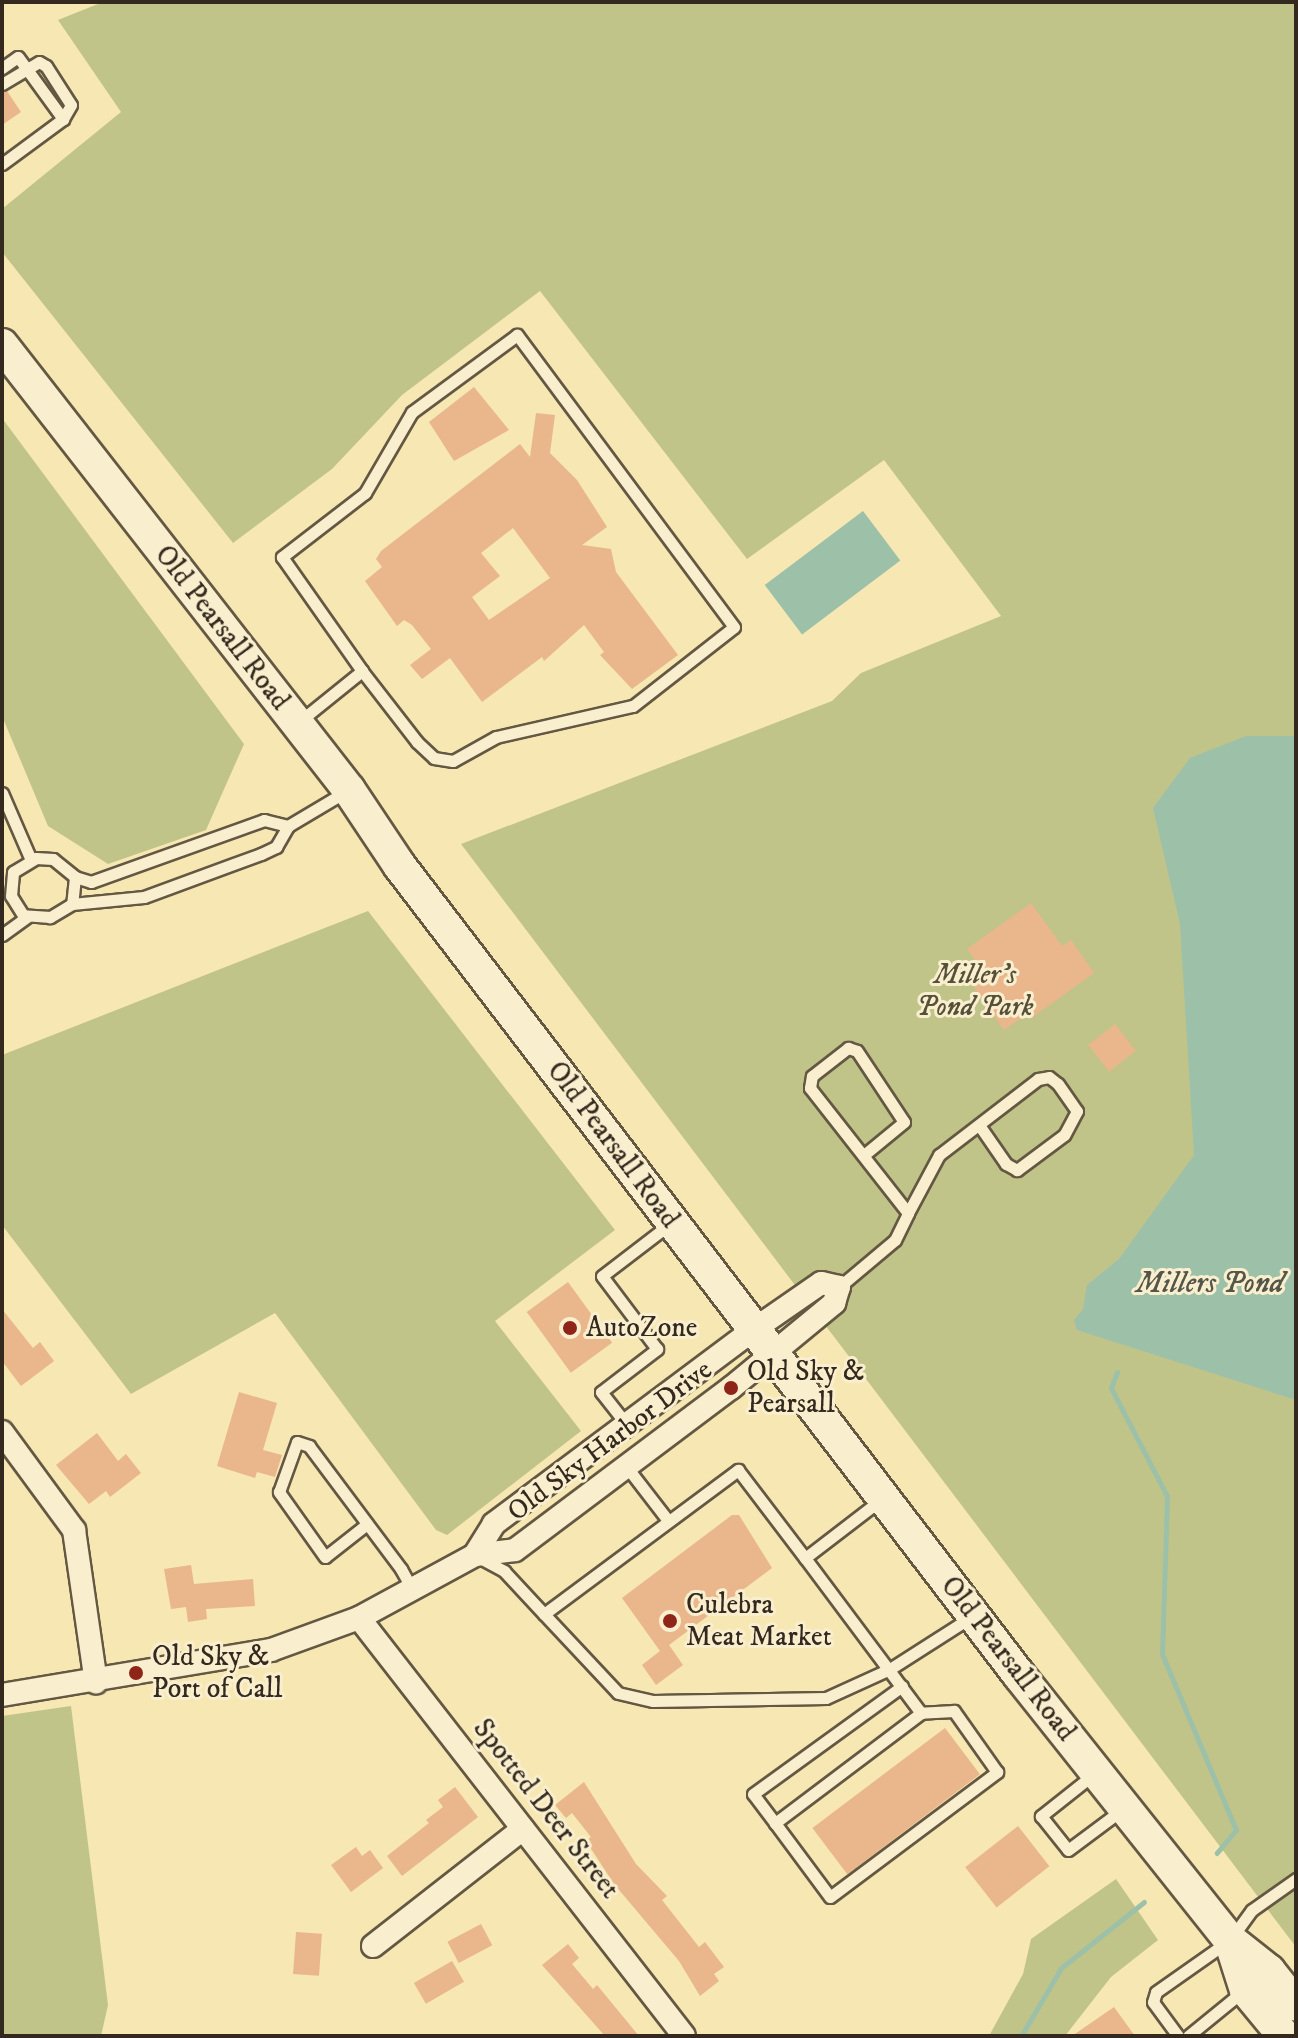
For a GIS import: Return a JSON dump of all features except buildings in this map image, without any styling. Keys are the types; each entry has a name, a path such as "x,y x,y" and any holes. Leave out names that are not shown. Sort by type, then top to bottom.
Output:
{"main road":[{"name":"Old Pearsall Road","path":"2,345 349,790 399,865 974,1616 1230,1940 1269,1971 1296,2005"},
{"name":"Old Pearsall Road","path":"1230,1940 1246,1990 1284,2036"}],"street":[{"path":"762,1342 834,1303 839,1287"},
{"name":"Old Sky Harbor Drive","path":"475,1555 494,1524 627,1425 762,1342"},
{"name":"Old Sky Harbor Drive","path":"2,1695 96,1682 271,1650 359,1618 475,1555 515,1550 626,1466 762,1342"},
{"path":"5,1440 74,1530 81,1554 96,1682"},
{"name":"Spotted Deer Street","path":"359,1618 684,2036"},
{"path":"373,1946 523,1829"}],"lane":[{"path":"2,68 18,57 63,119"},
{"path":"2,84 39,62 63,87 71,105 63,119 2,164"},
{"path":"517,335 734,627 633,706 496,737 453,761 434,758 417,742 362,671 282,557 365,493 412,412 517,335"},
{"path":"297,724 362,671"},
{"path":"2,935 28,916 50,917 72,904 144,897 240,863 276,847 288,826 349,790"},
{"path":"2,793 31,860"},
{"path":"28,916 15,903 9,882 13,872 31,860 53,859 75,877 91,882 264,820 288,826"},
{"path":"72,904 75,877"},
{"path":"865,1154 904,1122 857,1051 848,1048 812,1076 810,1088 865,1154 908,1213"},
{"path":"839,1287 895,1240 939,1155 1038,1079 1049,1077 1077,1111 1064,1135 1017,1170 1006,1164 979,1125"},
{"path":"627,1425 601,1392 657,1349 602,1276 672,1223"},
{"path":"367,1524 325,1557 279,1492 297,1442 309,1446 367,1524 413,1591"},
{"path":"626,1466 667,1519"},
{"path":"544,1614 667,1519 738,1470 921,1713"},
{"path":"805,1558 883,1498"},
{"path":"475,1555 504,1571 618,1693 653,1701 826,1698 890,1669 974,1616"},
{"path":"775,1823 921,1713 954,1711 997,1772 830,1897 753,1794 902,1686"},
{"path":"1097,1772 1041,1816 1068,1850 1126,1807"},
{"path":"1178,2036 1153,2002 1156,1992 1230,1940 1252,1910 1296,1879"},
{"path":"1188,2036 1246,1990"}],"green space":[{"name":"Miller's Pond Park","path":"103,2 1296,2 1296,1947 461,844 832,701 861,673 1001,616 884,460 747,559 540,291 402,395 332,469 233,543 2,252 2,209 121,112 58,20"},
{"path":"2,418 244,744 206,830 108,864 48,826 2,716"},
{"path":"368,911 615,1230 495,1321 581,1431 447,1535 436,1530 275,1313 131,1394 2,1225 2,1055"},
{"path":"71,1706 108,2005 101,2036 2,2036 2,1716"},
{"path":"1116,1879 1158,1940 1111,1977 1065,2036 989,2036 1023,1974 1031,1939"}],"water":[{"path":"863,511 900,561 802,635 765,585"},
{"name":"Millers Pond","path":"1246,736 1296,736 1296,1400 1077,1330 1074,1320 1083,1309 1087,1285 1119,1259 1194,1155 1180,924 1153,808 1190,758"}],"waterway":[{"path":"1117,1372 1111,1388 1167,1496 1162,1654 1236,1830 1217,1853"},
{"path":"1021,2036 1061,1968 1144,1902"}],"place":[{"name":"AutoZone","path":"570,1328"},
{"name":"Old Sky & Pearsall","path":"731,1388"},
{"name":"Culebra Meat Market","path":"670,1621"},
{"name":"Old Sky & Port of Call","path":"136,1673"}]}
